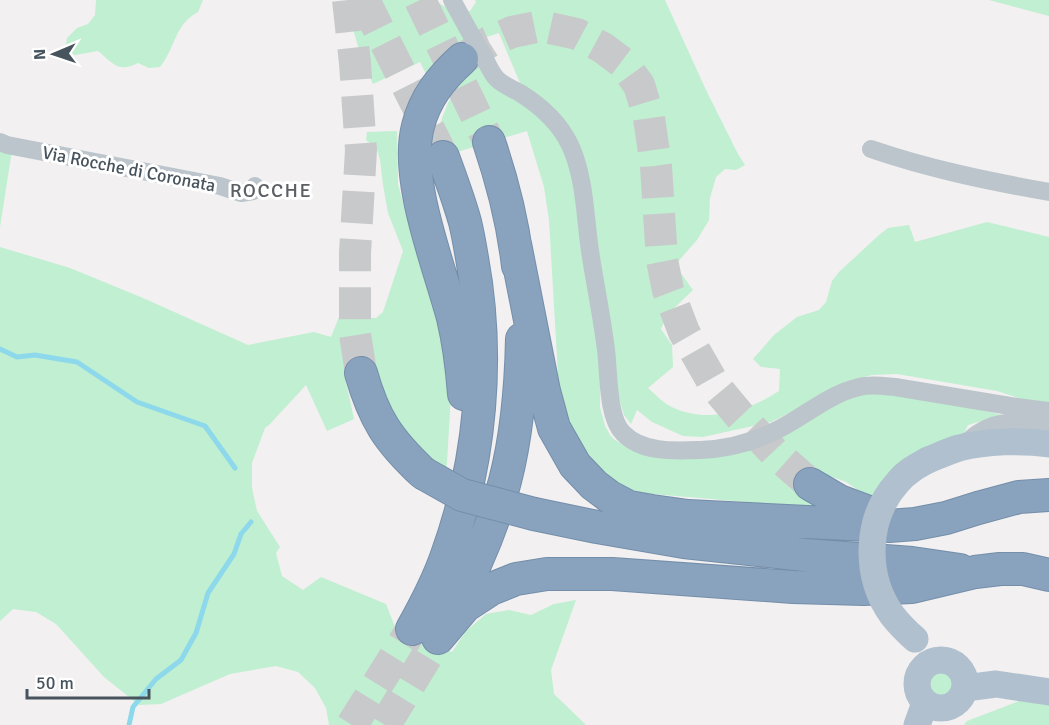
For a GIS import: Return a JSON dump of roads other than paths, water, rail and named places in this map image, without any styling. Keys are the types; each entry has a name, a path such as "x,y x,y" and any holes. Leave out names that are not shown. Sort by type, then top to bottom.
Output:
{"highway":[{"path":"462,59 436,86 426,103 418,127 415,152 420,199 453,320 462,364 470,474"},
{"path":"489,142 504,190 544,391 554,428 575,465 594,485 610,497 629,507 688,516 889,526 946,518 1019,497 1049,495"},
{"path":"425,633 425,605 447,558 461,514 470,474 482,363 478,291 466,224 443,157"},
{"path":"425,633 467,584 494,520 505,481 514,436 522,343 515,244"},
{"path":"361,373 368,398 378,420 395,446 423,473 462,495 534,514 684,542 805,555 912,563 975,572"},
{"path":"810,484 854,507 915,524"},
{"path":"425,633 491,589 516,579 547,574 612,574 793,588 864,589 912,587 975,572 1000,569 1023,569 1049,575"}],"main road":[{"path":"926,664 921,647 892,615 875,577 872,555 873,534 887,496 898,481 913,468 960,448 1002,443 1049,444"},
{"path":"938,659 954,663 960,668 964,675 965,688 964,694 957,703 930,715 917,690 916,682 920,671 926,664 938,659"},
{"path":"965,688 996,684 1049,692"}],"street":[{"path":"452,0 497,79 551,116 570,144 579,172 606,349 611,405 615,422 622,433 632,441 643,446 672,450 731,447 777,430 840,394 859,387 876,385 1049,411"},
{"name":"Via Rocche di Coronata","path":"0,142 220,186 241,193 253,191 255,186"},
{"path":"871,149 973,178 1049,192"},
{"path":"960,448 977,433 990,426 1006,422 1049,426"}],"waterway":[{"path":"0,349 17,357 35,355 77,362 137,402 205,426 235,468"},
{"path":"129,725 133,707 156,679 181,660 196,633 208,593 234,554 241,534 251,522"}],"tunnel":[{"path":"348,0 361,150 355,253 355,334 361,373"},
{"path":"364,0 443,157"},
{"path":"420,0 489,142"},
{"path":"462,59 489,42 512,32 541,26 577,34 603,48 623,63 639,85 649,118 656,166 662,260 668,290 684,332 715,386 775,453 810,484"},
{"path":"352,725 412,629"},
{"path":"385,725 438,638"}],"district":[{"name":"ROCCHE","path":"271,190"}]}
